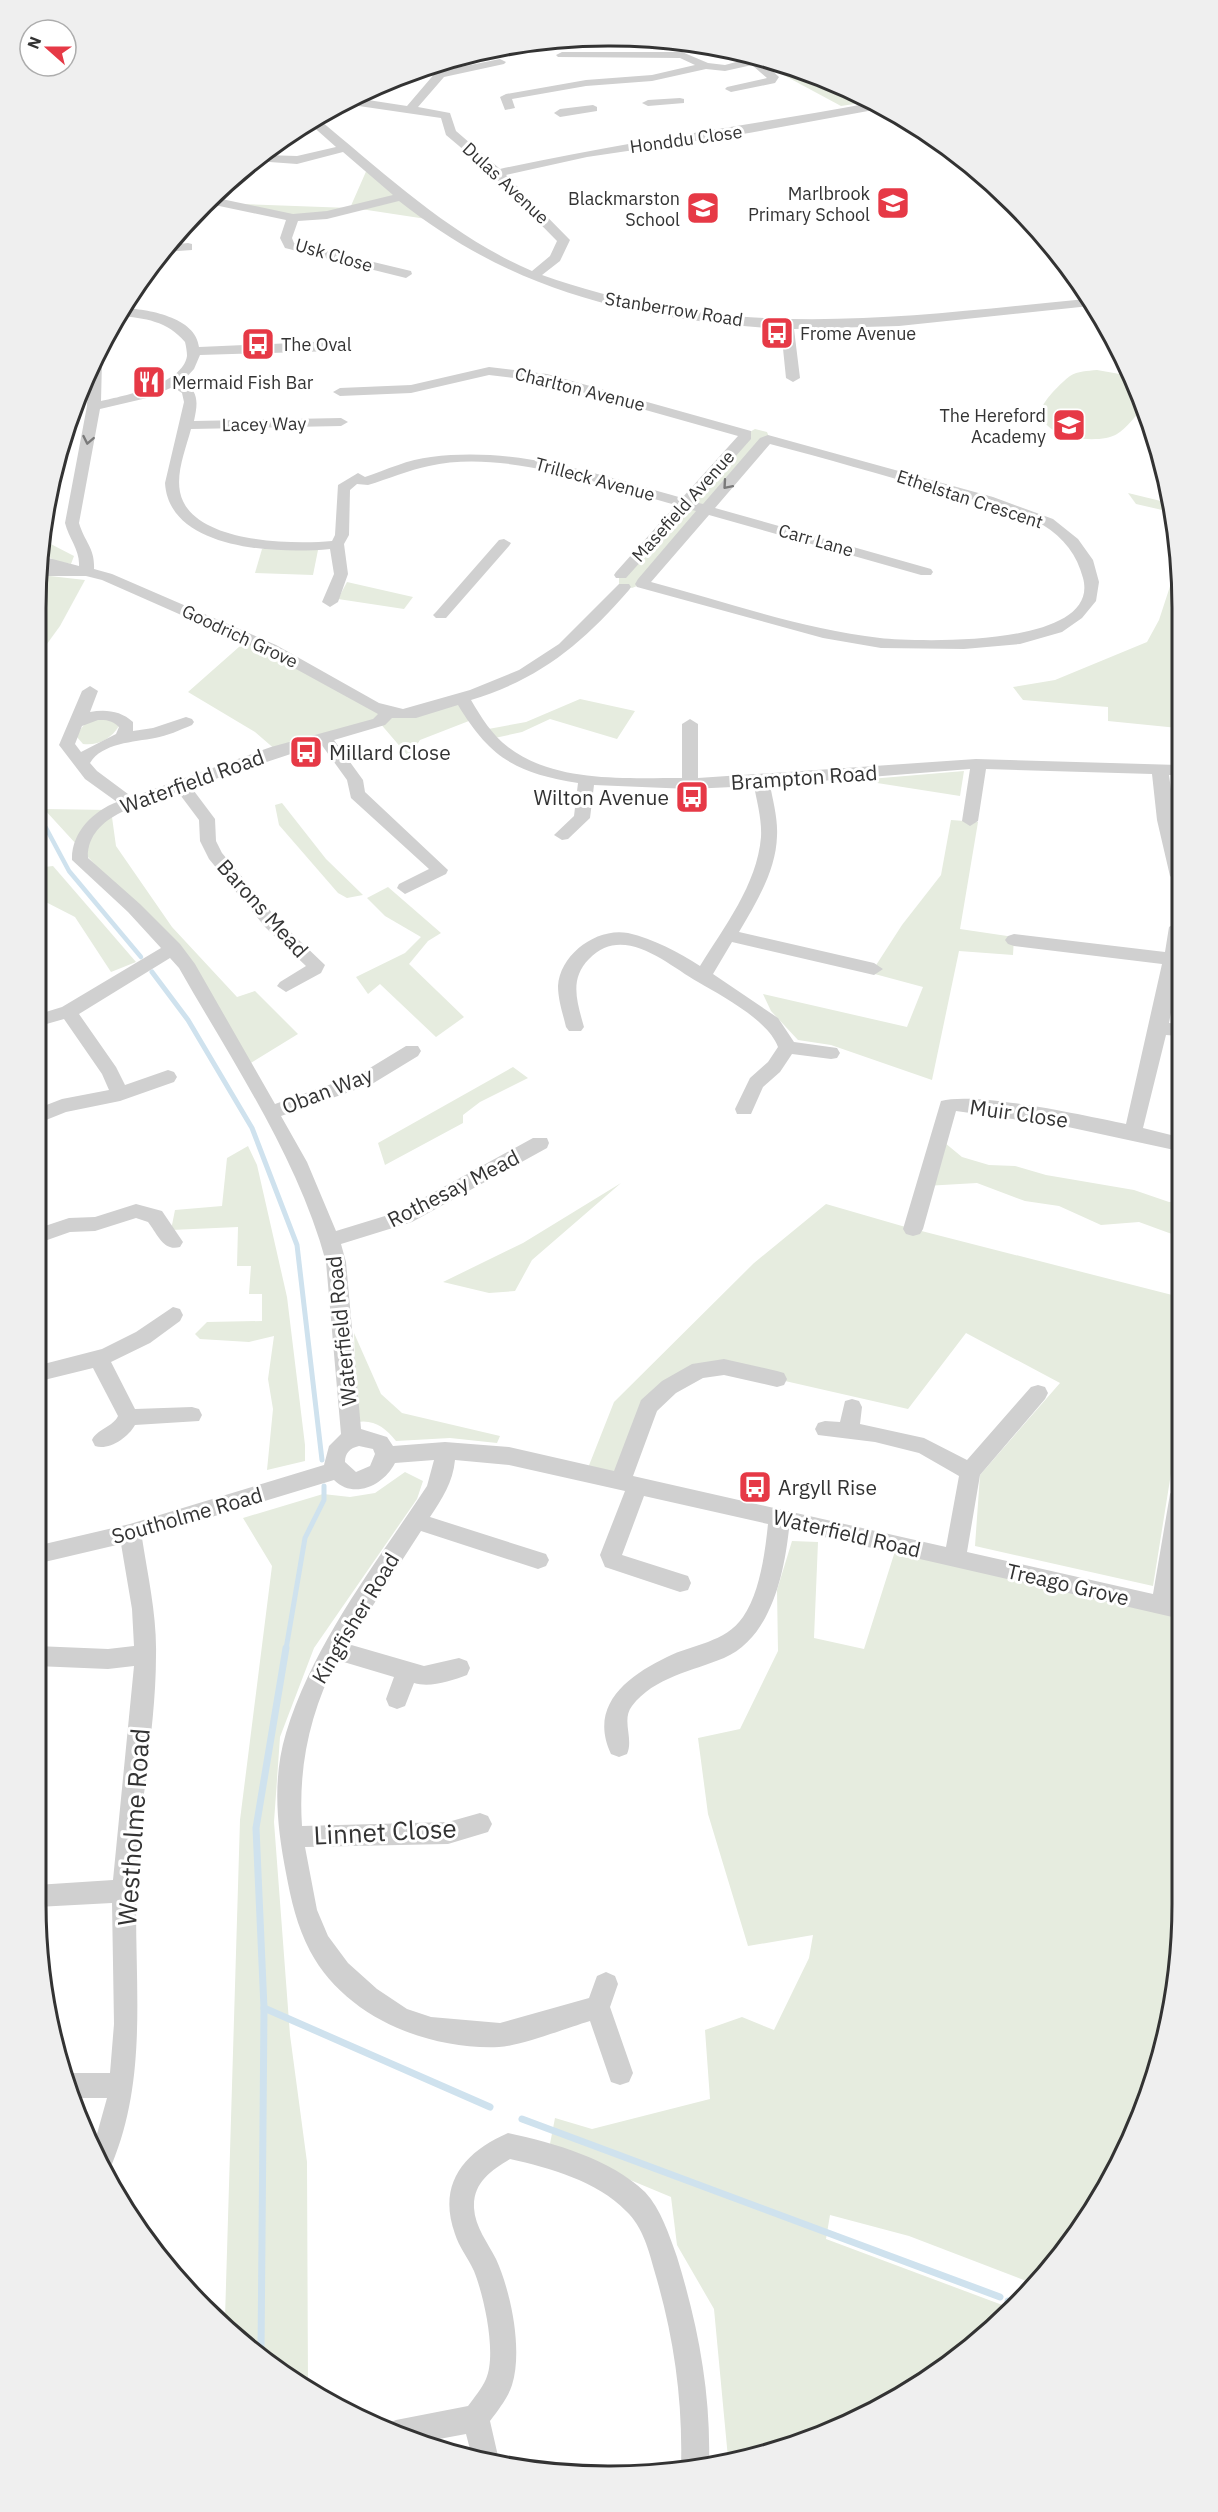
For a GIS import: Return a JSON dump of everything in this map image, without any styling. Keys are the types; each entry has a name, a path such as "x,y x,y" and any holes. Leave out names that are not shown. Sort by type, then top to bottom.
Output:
{"street":[{"path":"562,55 667,50"},
{"path":"687,52 706,66"},
{"path":"364,103 410,110 440,74 500,62"},
{"path":"508,102 586,83 652,78 706,66 725,68 744,63"},
{"path":"731,89 771,81 773,77 767,69"},
{"path":"652,78 666,102"},
{"path":"556,89 574,111"},
{"path":"648,104 680,101"},
{"name":"Honddu Close","path":"497,173 587,153 750,129 864,108"},
{"path":"560,113 593,109"},
{"name":"Dulas Avenue","path":"410,110 446,116 450,132 497,173 564,240 556,258 534,276"},
{"name":"Stanberrow Road","path":"320,127 400,196 464,242 500,262 595,296 644,307 725,320 787,325 873,323 1082,304"},
{"path":"273,159 297,160 345,148"},
{"path":"220,203 293,218 327,215 400,196"},
{"name":"Usk Close","path":"293,218 286,238 289,245 406,274"},
{"path":"178,248 188,247"},
{"path":"94,406 139,397 174,381 190,365 194,351 192,341 177,326 145,314 131,313"},
{"path":"787,325 793,378"},
{"path":"194,351 335,347"},
{"name":"Charlton Avenue","path":"340,392 411,389 472,373 514,372 547,378 746,435 752,441 767,440"},
{"path":"174,381 191,397 172,487 177,507 183,515 208,530 243,541 338,544 342,562 341,574 330,602"},
{"path":"86,572 87,554 77,540 72,523 94,406 95,382"},
{"name":"Lacey Way","path":"186,425 341,422"},
{"name":"Masefield Avenue","path":"623,581 686,503 746,435"},
{"name":"Masefield Avenue","path":"643,583 767,440"},
{"name":"Ethelstan Crescent","path":"623,581 635,573 642,578 643,583 823,633 881,643 964,644 1020,639 1057,629 1077,615 1088,602 1092,582 1086,560 1073,542 1048,522 988,500 767,440"},
{"name":"Trilleck Avenue","path":"338,544 342,535 341,495 348,483 429,461 470,458 522,460 546,464 707,508"},
{"name":"Carr Lane","path":"707,508 926,572"},
{"path":"441,615 504,543"},
{"name":"Goodrich Grove","path":"49,563 107,577 271,649 388,713"},
{"name":"Goodrich Grove","path":"48,572 86,572"},
{"name":"Waterfield Road","path":"352,1439 340,1296 330,1240 298,1162 201,988 174,948 80,860 79,849 92,826 111,810 324,737 379,722 388,713 412,713 462,699 518,678 547,663 592,625 623,581"},
{"path":"90,692 86,710 70,732 67,745 81,765 129,803"},
{"name":"Brampton Road","path":"462,699 486,735 509,756 543,770 586,782 690,784 761,782 979,764 1114,766 1172,770"},
{"path":"78,722 93,715 113,715 127,726 123,737"},
{"path":"81,765 88,753 123,737 155,733 186,722"},
{"path":"690,724 690,784"},
{"path":"324,737 355,780 357,794 440,870 405,888"},
{"path":"970,821 979,764"},
{"path":"1160,770 1165,820 1172,850"},
{"path":"562,836 582,818 586,782"},
{"path":"702,977 752,892 762,865 769,837 761,782"},
{"name":"Barons Mead","path":"181,785 207,819 208,841 215,855 272,924 316,965 315,969 286,986"},
{"path":"727,935 874,969"},
{"path":"575,1028 565,986 569,972 579,957 600,942 615,938 639,941 702,977 772,1022 783,1035 787,1047"},
{"path":"1014,940 1172,959"},
{"path":"47,1018 68,1012 174,948"},
{"path":"1133,1132 1159,1028 1172,964"},
{"path":"68,1012 110,1072 120,1094"},
{"path":"1159,1028 1172,1029"},
{"path":"787,1047 831,1053"},
{"path":"744,1109 756,1083 774,1067 787,1047"},
{"name":"Oban Way","path":"272,1112 366,1079 412,1050"},
{"path":"47,1112 62,1106 120,1094 168,1077"},
{"name":"Muir Close","path":"913,1229 948,1106 956,1104 1009,1110 1133,1132 1172,1142"},
{"name":"Rothesay Mead","path":"330,1240 405,1217 540,1143"},
{"path":"47,1231 69,1225 95,1224 136,1211 155,1216 173,1242"},
{"path":"47,1371 99,1359 144,1337 173,1315"},
{"path":"99,1359 128,1416 124,1426 102,1440"},
{"path":"680,1583 613,1561 611,1555 648,1406 669,1387 699,1370 724,1367 777,1379"},
{"path":"955,1558 970,1472 1038,1393"},
{"path":"849,1431 852,1407"},
{"path":"128,1416 141,1418 192,1415"},
{"path":"825,1429 875,1434 924,1446 970,1472"},
{"path":"372,1438 381,1445 386,1455 382,1470 367,1479 350,1479 337,1470 334,1458 336,1452 352,1439 372,1438"},
{"name":"Waterfield Road","path":"386,1455 445,1451 509,1456 955,1558"},
{"name":"Kingfisher Road","path":"445,1451 443,1473 436,1490 332,1649 315,1681 296,1736 288,1792 291,1837 305,1910 319,1944 339,1971 368,1997 400,2018 431,2029 500,2035 602,1995 620,2073"},
{"name":"Southolme Road","path":"47,1552 130,1533 337,1470"},
{"path":"619,1747 616,1718 621,1702 634,1689 676,1663 719,1650 751,1624 765,1591 776,1548 779,1518"},
{"path":"416,1521 538,1560"},
{"name":"Westholme Road","path":"104,2150 122,2086 127,1991 123,1891 140,1735 144,1655 143,1611 130,1533"},
{"name":"Treago Grove","path":"955,1558 1172,1608"},
{"path":"332,1649 424,1676 459,1668"},
{"path":"47,1656 108,1659 144,1655"},
{"path":"398,1699 407,1671"},
{"name":"Linnet Close","path":"291,1837 448,1833 480,1824"},
{"path":"47,1895 123,1891"},
{"path":"76,2085 122,2086"},
{"path":"414,2430 476,2418 499,2384 504,2354 499,2317 486,2267 467,2232 461,2208 466,2181 479,2163 508,2146 552,2157 614,2186 635,2201 645,2214 659,2244 682,2316 692,2381 695,2459"},
{"path":"476,2418 484,2451"}],"shaded area":[{"path":"780,73 824,89 855,104 841,106"},
{"path":"368,167 433,220 354,208 293,218 219,203 220,203 350,208"},
{"path":"1097,370 1120,374 1137,415 1117,434 1098,439 1073,437 1061,434 1044,421 1041,412 1048,398 1070,376 1079,372"},
{"path":"755,429 767,432 769,437 642,584 632,588 619,584 619,577 746,434"},
{"path":"1128,493 1161,501 1163,510 1136,504"},
{"path":"50,544 74,556 71,564 55,561 49,557"},
{"path":"262,549 318,550 313,575 255,573"},
{"path":"48,576 85,580 60,626 47,644"},
{"path":"347,582 413,597 404,609 338,599"},
{"path":"1171,584 1172,727 1108,721 1108,707 1023,700 1013,687 1055,680 1147,642 1159,620"},
{"path":"248,639 388,713 462,699 474,719 420,740 409,757 379,722 277,751 255,732 188,692"},
{"path":"580,699 635,711 617,739 550,719 522,732 490,739 483,730 526,722"},
{"path":"100,718 114,721 119,726 104,741 83,744 77,737 81,729 88,722"},
{"path":"964,771 960,796 858,780"},
{"path":"282,803 326,859 363,895 347,898 338,893 279,825 275,805"},
{"path":"47,809 111,810 116,846 172,927 237,997 255,991 298,1034 246,1066 186,964 47,812"},
{"path":"951,820 978,822 960,929 1014,937 1013,955 959,951 932,1080 831,1045 798,1040 771,1011 763,994 907,1027 923,987 871,973 902,925 941,875"},
{"path":"53,866 136,962 111,972 75,917 47,903 47,867"},
{"path":"388,887 441,933 428,941 409,964 464,1017 436,1037 380,984 368,994 356,977 405,953 421,937 385,916 367,898"},
{"path":"513,1067 528,1078 480,1102 463,1115 463,1123 385,1165 378,1143"},
{"path":"939,1138 962,1157 989,1165 1015,1166 1046,1175 1134,1190 1172,1202 1172,1234 1139,1222 1101,1225 1059,1206 1025,1201 977,1183 925,1186"},
{"path":"248,1146 257,1165 287,1297 305,1445 305,1461 267,1470 273,1409 268,1379 274,1336 249,1342 200,1339 195,1334 207,1322 262,1321 262,1294 249,1294 251,1266 237,1266 238,1227 171,1230 175,1210 222,1206 227,1158"},
{"path":"621,1183 532,1260 515,1291 489,1293 443,1282 523,1243"},
{"path":"826,1204 902,1226 1172,1295 1172,1467 1153,1586 975,1546 980,1475 1060,1383 966,1333 908,1409 724,1367 669,1387 621,1481 586,1473 614,1402 754,1263"},
{"path":"354,1333 381,1394 402,1413 500,1436 497,1443 450,1438 396,1441 388,1432 374,1423 357,1422"},
{"path":"405,1472 423,1481 417,1499 314,1648 280,1737 274,1822 290,2035 307,2162 308,2378 267,2349 225,2314 240,1820 272,1566 243,1518 323,1494 350,1497 375,1493"},
{"path":"792,1541 818,1542 814,1638 864,1649 896,1548 1172,1608 1170,1940 1161,2013 1142,2084 1129,2118 1113,2152 1077,2216 1032,2274 1026,2281 909,2236 830,2215 826,2239 1003,2305 980,2326 922,2371 890,2390 824,2423 790,2436 728,2453 714,2309 677,2245 671,2197 587,2162 549,2149 555,2118 592,2129 710,2099 705,2030 742,2017 774,2030 809,1958 813,1935 748,1946 708,1814 698,1738 740,1729 778,1651 777,1590"}],"waterway":[{"path":"47,830 69,871 141,957"},
{"path":"152,972 188,1020 252,1128 297,1245 322,1460"},
{"path":"286,1649 305,1538 324,1500 324,1486"},
{"path":"264,2008 256,1828 286,1648"},
{"path":"261,2344 264,2008"},
{"path":"264,2008 490,2107"},
{"path":"522,2119 1000,2297"}],"place":[{"name":"Marlbrook Primary School","path":"893,203"},
{"name":"Blackmarston School","path":"703,208"},
{"name":"Frome Avenue","path":"777,333"},
{"name":"The Oval","path":"258,344"},
{"name":"Mermaid Fish Bar","path":"149,382"},
{"name":"The Hereford Academy","path":"1069,425"},
{"name":"Millard Close","path":"306,752"},
{"name":"Wilton Avenue","path":"692,797"},
{"name":"Argyll Rise","path":"755,1487"}]}
